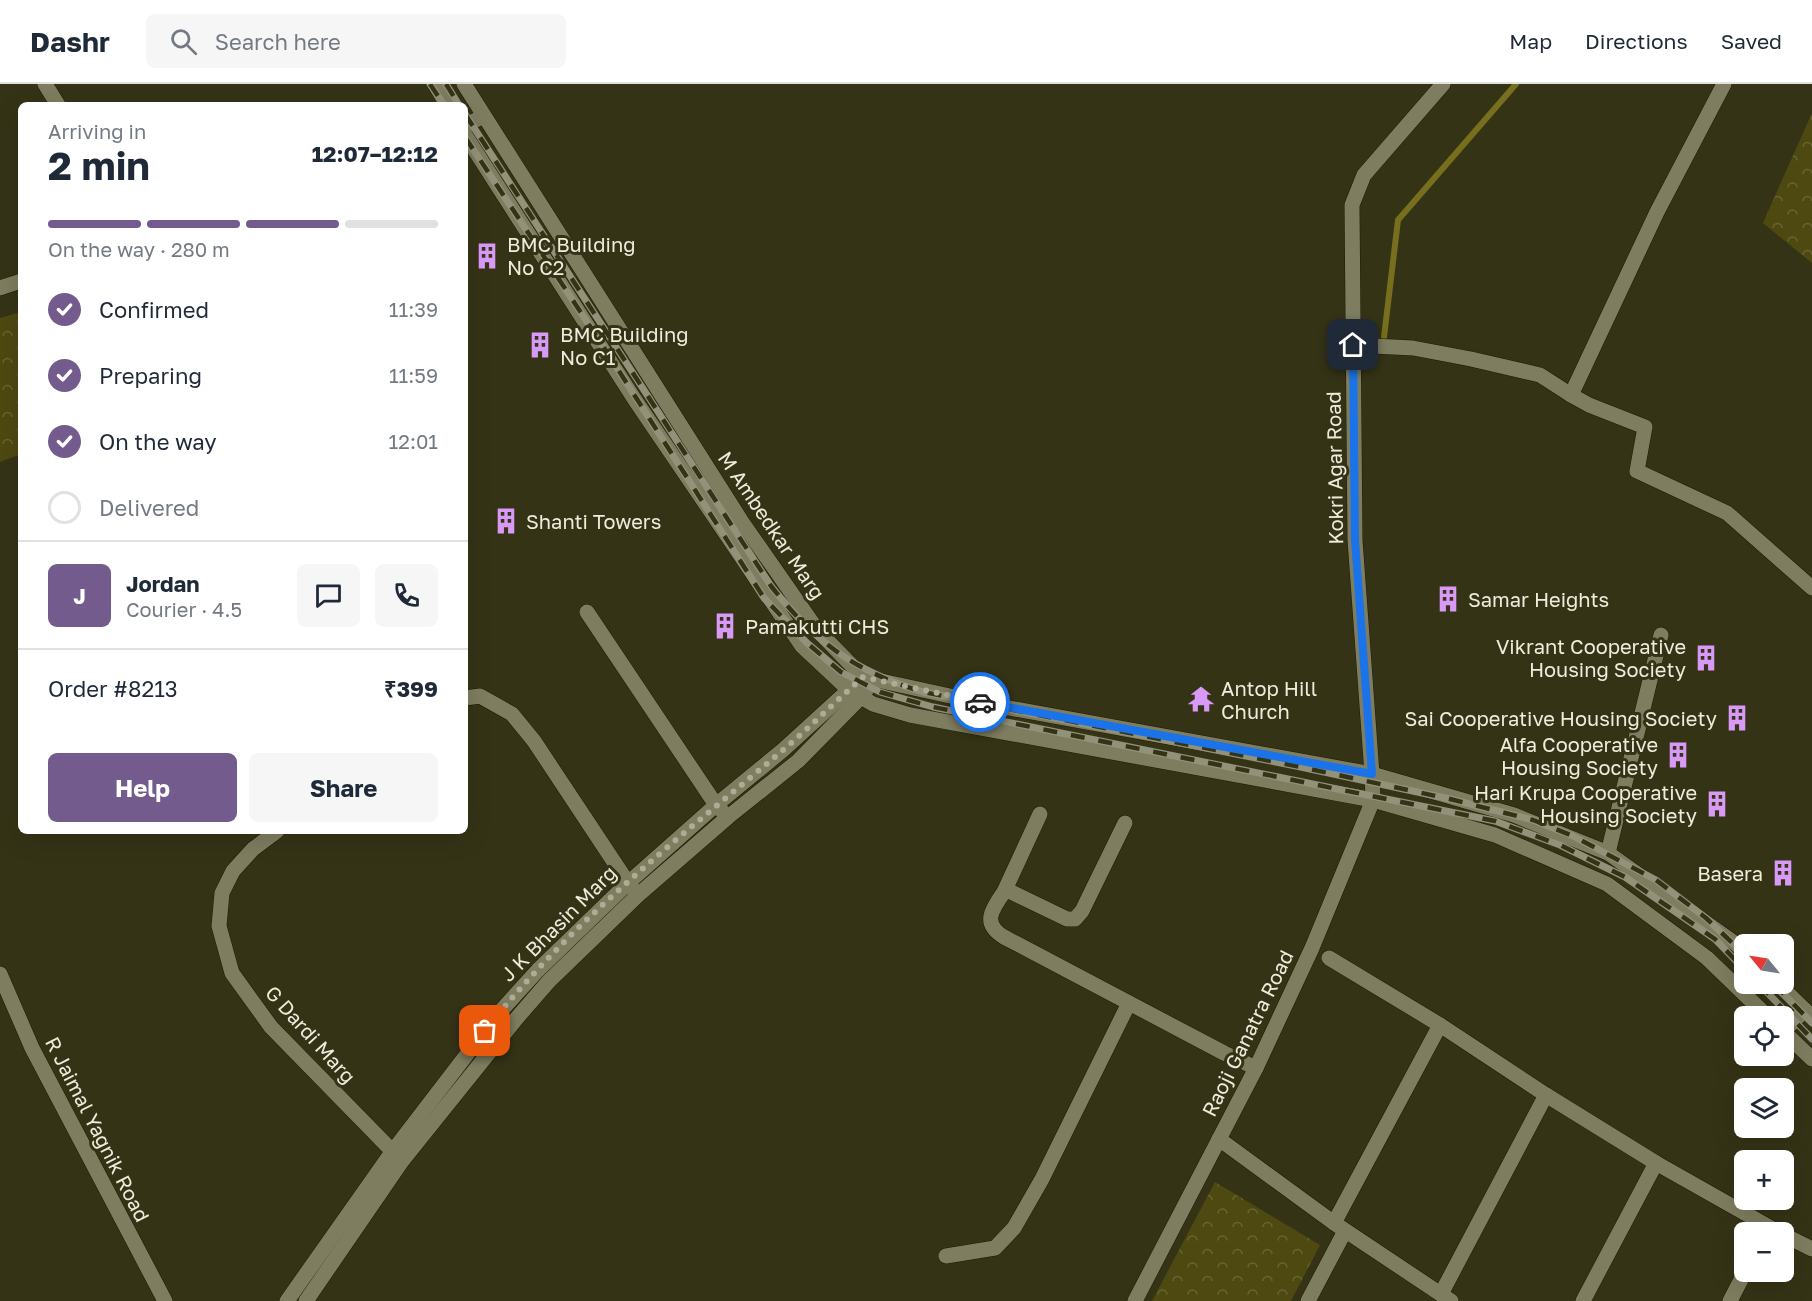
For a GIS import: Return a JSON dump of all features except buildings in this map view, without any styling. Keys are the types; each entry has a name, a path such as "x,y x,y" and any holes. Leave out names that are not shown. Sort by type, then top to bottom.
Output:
{"street":[{"path":"45,84 56,102"},
{"path":"435,84 445,102"},
{"name":"M Ambedkar Marg","path":"464,84 742,522 818,632 868,678"},
{"name":"Kokri Agar Road","path":"1372,774 1355,540 1352,205 1364,175 1443,84"},
{"path":"1571,395 1657,212 1724,84"},
{"path":"468,124 483,116"},
{"path":"468,140 635,400 802,646 855,694 873,704 910,715 1373,800 1495,836 1607,884 1707,958 1757,1006"},
{"path":"0,288 18,282"},
{"path":"1353,345 1413,348 1540,375 1589,405 1646,427 1637,471 1727,513 1812,588"},
{"path":"587,612 716,805 728,817"},
{"path":"1608,853 1661,635"},
{"path":"868,678 982,703 1372,774 1514,815 1608,853 1734,943"},
{"name":"J K Bhasin Marg","path":"306,1301 397,1157 536,996 638,895 728,817 798,761 868,678"},
{"name":"J K Bhasin Marg","path":"291,1300 397,1157 498,1014 538,969 628,883 716,805 855,694"},
{"path":"468,698 480,696 512,714 534,741 638,895"},
{"name":"Raoji Ganatra Road","path":"1135,1301 1257,1068 1312,948 1373,800 1372,774"},
{"path":"1040,814 990,920 994,931 1257,1068"},
{"path":"1004,892 1009,891 1067,919 1075,919 1082,911 1125,823"},
{"name":"G Dardi Marg","path":"273,834 253,849 233,871 222,893 219,926 232,973 271,1027 397,1157"},
{"path":"1329,958 1440,1025 1546,1095 1656,1163 1758,1222"},
{"name":"R Jaimal Yagnik Road","path":"0,974 32,1048 165,1301"},
{"path":"1788,994 1809,1014 1794,1024"},
{"path":"946,1256 995,1248 1014,1228 1042,1179 1129,1003"},
{"path":"1308,1301 1340,1227 1440,1025"},
{"path":"1794,1041 1812,1059"},
{"path":"1219,1138 1340,1227 1448,1299 1546,1095"},
{"path":"1583,1301 1656,1163"},
{"path":"1794,1240 1812,1248"},
{"path":"1730,1301 1740,1282"}],"green space":[{"path":"1812,113 1812,263 1763,223"},
{"path":"18,313 18,455 0,462 0,318"},
{"path":"1215,1182 1320,1245 1291,1301 1152,1301"}],"waterway":[{"path":"1384,337 1398,220 1516,84"}],"railway":[{"path":"430,84 442,102"},
{"path":"446,84 457,102"},
{"path":"468,119 771,586 804,624 838,653 876,675 923,692 1296,766 1450,799 1533,820 1573,836 1656,880 1706,918 1734,945"},
{"path":"468,142 603,346 764,598 807,643 841,672 880,692 933,707 1495,821 1560,845 1625,877 1715,939 1734,959"},
{"path":"1769,994 1812,1039"},
{"path":"1784,994 1812,1023"}],"way so far":[{"path":"485,1031 538,969 628,883 716,805 783,750 863,677 980,702"}],"place":[{"name":"BMC Building No C2","path":"487,256"},
{"name":"BMC Building No C1","path":"540,345"},
{"name":"Shanti Towers","path":"506,521"},
{"name":"Samar Heights","path":"1448,599"},
{"name":"Pamakutti CHS","path":"725,626"},
{"name":"Vikrant Cooperative Housing Society","path":"1706,658"},
{"name":"Antop Hill Church","path":"1201,699"},
{"name":"Sai Cooperative Housing Society","path":"1737,718"},
{"name":"Alfa Cooperative Housing Society","path":"1678,755"},
{"name":"Hari Krupa Cooperative Housing Society","path":"1717,804"},
{"name":"Basera","path":"1783,873"}],"route":[{"path":"980,702 1372,774 1355,540 1353,345"}]}
